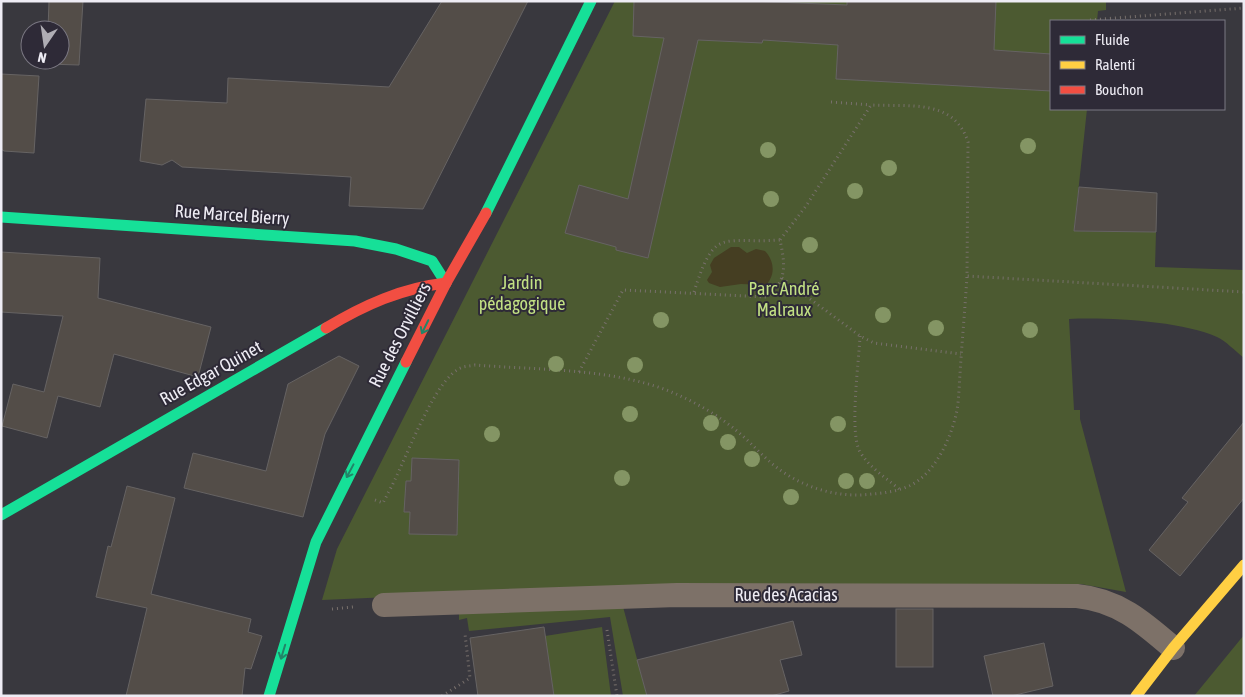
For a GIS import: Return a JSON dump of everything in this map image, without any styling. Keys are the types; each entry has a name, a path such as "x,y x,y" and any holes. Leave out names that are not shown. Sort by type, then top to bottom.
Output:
{"street":[{"name":"Rue des Orvilliers","path":"268,696 316,542 446,283 480,224 591,1"},
{"name":"Rue Marcel Bierry","path":"1,217 355,241 396,249 432,261 446,283"},
{"name":"Rue Edgar Quinet","path":"1,515 363,306 419,286 446,283"},
{"path":"1136,696 1173,648 1244,565"}],"lane":[{"name":"Rue des Acacias","path":"384,605 677,595 1076,596 1096,598 1121,608 1173,648"}],"path":[{"path":"1090,20 1244,8"},
{"path":"388,493 418,426 450,376 462,367 475,365 579,372 626,379 666,391 705,408 746,438 767,461 787,475 810,487 860,496 910,486 924,475 948,439 956,414 967,276 968,142 964,130 957,120 946,112 934,108 831,102"},
{"path":"579,372 623,290 766,297 778,288 782,278 784,262 780,240 806,206 871,105"},
{"path":"694,292 708,254 723,241 780,240"},
{"path":"967,276 1244,292"},
{"path":"782,278 860,336 874,343 961,354"},
{"path":"860,336 855,434 859,451 875,471 899,489"},
{"path":"606,620 617,696"},
{"path":"442,696 470,678 465,633 474,632"}],"green space":[{"name":"Parc André Malraux","path":"615,1 1106,1 1106,10 1098,11 1097,20 1050,20 1050,110 1087,110 1074,231 1156,232 1155,267 1244,270 1244,358 1217,337 1184,327 1144,321 1069,319 1074,410 1080,410 1080,419 1126,592 1081,584 663,585 322,600 337,549"},
{"path":"622,603 647,696 623,696 610,617 469,631 467,618 459,620 459,609"},
{"path":"602,627 611,696 554,696 545,636"},
{"path":"1244,635 1244,691 1239,696 1194,696"}],"sand":[{"path":"731,247 739,247 747,253 756,249 765,251 773,268 771,277 766,285 741,284 720,287 709,283 707,280 712,272 710,265 714,258"}],"building":[{"path":"49,1 83,1 79,65 70,65 70,20 48,20"},
{"path":"442,1 528,1 423,209 349,206 351,177 182,167 172,160 162,165 140,161 146,99 227,103 228,78 389,87"},
{"path":"634,1 749,1 847,5 847,1 996,1 994,50 1050,54 1050,91 836,79 838,45 763,40 762,43 698,40 648,258 616,250 616,247 565,233 579,185 628,199 664,38 633,36"},
{"path":"1,74 39,76 34,153 4,151 1,149"},
{"path":"1079,187 1157,193 1156,232 1074,231"},
{"path":"1,252 100,258 98,298 211,327 198,377 114,354 100,407 58,396 47,438 2,426 13,384 44,392 63,316 1,312"},
{"path":"339,356 359,366 325,434 303,517 184,488 193,453 266,471 288,384"},
{"path":"1244,422 1244,498 1180,576 1149,550 1188,502 1182,498"},
{"path":"412,458 459,460 457,535 409,534 410,512 404,512 406,481 411,481"},
{"path":"127,486 175,498 151,594 251,619 248,632 262,636 251,669 245,668 242,696 126,696 147,608 96,597 108,546 111,547"},
{"path":"896,609 933,609 933,667 896,667"},
{"path":"793,621 802,655 780,660 789,691 771,696 647,696 637,660"},
{"path":"544,627 554,696 478,696 470,638"},
{"path":"1044,643 1053,686 1011,696 993,696 984,656"}],"traffic: fast":[{"path":"486,213 591,1"},
{"path":"1,217 355,241 396,249 432,261 446,283"},
{"path":"1,515 326,328"},
{"path":"269,696 316,542 406,362"}],"traffic: slow":[{"path":"1136,696 1173,648 1244,565"}],"traffic: jam":[{"path":"406,362 446,283 486,213"},
{"path":"326,328 369,305 399,293 446,283"}],"park label":[{"name":"Jardin pédagogique","path":"522,293"}]}
